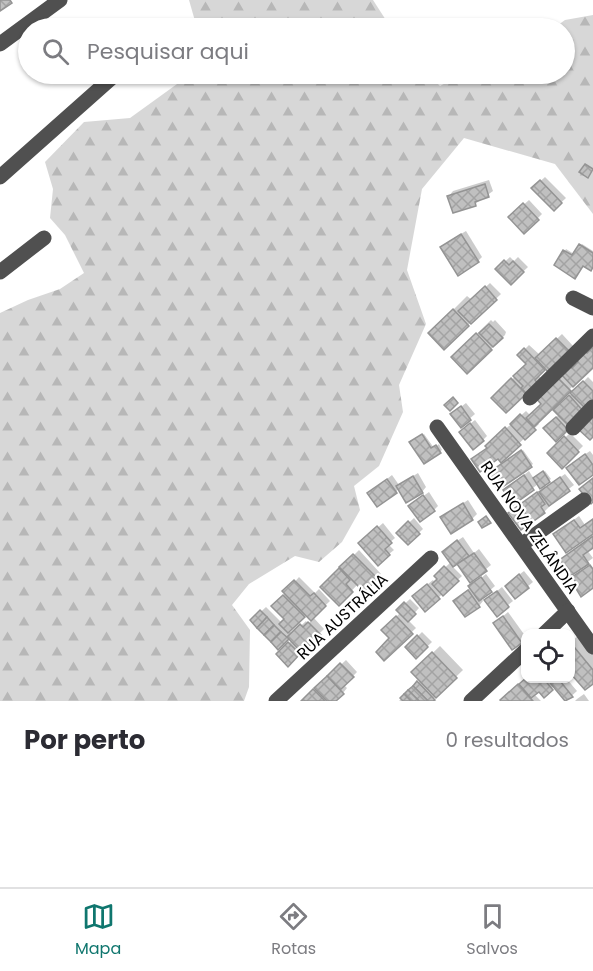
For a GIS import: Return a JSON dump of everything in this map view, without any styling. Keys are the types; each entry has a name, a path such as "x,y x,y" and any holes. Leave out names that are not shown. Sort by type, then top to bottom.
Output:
{"street":[{"path":"35,18 60,0"},
{"path":"0,44 18,31"},
{"path":"0,177 105,84"},
{"path":"0,272 44,238"},
{"path":"573,298 593,308"},
{"path":"530,398 593,336"},
{"path":"573,428 593,407"},
{"name":"RUA NOVA ZELÂNDIA","path":"437,427 593,647"},
{"path":"521,545 585,500"},
{"name":"RUA AUSTRÁLIA","path":"276,701 431,558"},
{"path":"548,629 568,611"},
{"path":"471,701 521,654"}],"green space":[{"path":"189,0 373,0 385,18 194,18"},
{"path":"593,15 593,214 555,164 464,138 422,189 407,270 426,324 399,385 403,412 379,466 354,486 360,510 342,542 319,562 295,556 249,584 232,605 250,630 249,687 244,701 0,701 0,313 60,289 84,273 65,235 50,218 53,189 45,162 84,122 130,118 177,84 438,84 440,86 444,84 575,84 575,18"}],"building":[{"path":"0,0 10,0 12,3 0,11"},
{"path":"585,164 593,169 588,178 579,172"},
{"path":"540,180 562,203 554,211 531,188"},
{"path":"485,184 489,197 475,202 476,206 453,213 447,196"},
{"path":"523,203 539,220 524,234 508,217"},
{"path":"461,234 479,262 458,276 440,247"},
{"path":"579,244 593,253 593,267 591,271 583,266 575,279 554,265 563,250 572,255"},
{"path":"504,260 509,265 513,261 524,272 511,285 495,269"},
{"path":"485,286 497,300 471,324 458,311"},
{"path":"453,309 469,326 444,350 428,333"},
{"path":"489,324 503,338 493,347 479,333"},
{"path":"476,333 492,350 467,374 451,357"},
{"path":"556,338 570,352 549,373 535,358"},
{"path":"593,347 593,368 573,387 561,374 569,366 572,368 578,362 575,358 584,350 587,353"},
{"path":"524,348 545,370 535,380 539,385 528,395 513,376 526,364 517,355"},
{"path":"556,376 571,391 534,427 526,418 541,404 535,397"},
{"path":"511,378 526,394 506,413 491,398"},
{"path":"583,381 593,391 593,401 585,408 570,393"},
{"path":"569,395 584,412 569,426 553,410"},
{"path":"453,397 458,403 450,411 444,405"},
{"path":"461,406 471,420 461,428 450,414"},
{"path":"593,413 593,437 590,440 577,428"},
{"path":"520,414 536,430 525,440 510,424"},
{"path":"556,417 568,430 556,442 543,428"},
{"path":"470,423 484,441 473,450 459,432"},
{"path":"505,427 521,445 501,463 498,459 480,472 471,459 487,448 485,446"},
{"path":"422,434 431,448 436,445 441,453 424,464 409,442"},
{"path":"564,436 579,452 562,469 547,453"},
{"path":"521,450 532,467 498,490 487,474"},
{"path":"585,454 593,465 593,475 579,485 566,468"},
{"path":"543,471 550,482 540,489 533,478"},
{"path":"524,475 534,490 513,505 503,490"},
{"path":"413,476 423,493 406,503 396,486"},
{"path":"560,477 570,491 549,506 539,492"},
{"path":"593,478 593,502 591,504 579,489"},
{"path":"387,479 397,493 377,507 367,493"},
{"path":"537,492 545,504 541,507 545,513 521,530 508,513"},
{"path":"423,495 435,511 420,522 408,506"},
{"path":"463,503 473,520 451,534 440,517"},
{"path":"486,516 491,523 482,528 478,522"},
{"path":"593,519 593,534 566,553 553,534 574,520 580,528"},
{"path":"408,521 420,534 408,545 396,533"},
{"path":"377,526 392,543 385,549 390,555 378,566 358,543"},
{"path":"593,536 593,548 583,555 589,564 569,577 558,561"},
{"path":"457,540 469,556 453,567 442,552"},
{"path":"474,553 487,571 470,583 457,564"},
{"path":"353,554 378,579 364,592 339,567"},
{"path":"590,565 593,569 593,588 581,597 575,587 578,585 572,577"},
{"path":"444,566 459,581 443,596 432,584 437,579 434,576"},
{"path":"339,568 350,580 346,584 353,592 339,606 320,587"},
{"path":"519,574 529,588 515,599 505,586"},
{"path":"481,577 492,592 479,601 468,586"},
{"path":"294,580 310,596 314,593 326,606 311,621 282,591"},
{"path":"427,584 440,599 425,612 412,596"},
{"path":"468,590 480,607 465,617 453,601"},
{"path":"497,591 509,607 497,617 484,600"},
{"path":"283,595 305,617 288,633 279,624 284,619 271,606"},
{"path":"404,602 416,614 408,622 396,610"},
{"path":"260,610 267,617 257,628 250,620"},
{"path":"396,616 413,634 384,661 376,652 389,638 381,630"},
{"path":"503,616 521,644 512,650 493,623"},
{"path":"267,617 274,625 264,635 257,628"},
{"path":"308,622 321,635 302,653 287,637 300,624 303,627"},
{"path":"274,625 281,632 271,642 264,635"},
{"path":"281,632 289,639 278,650 271,642"},
{"path":"417,635 428,647 416,659 405,647"},
{"path":"288,642 300,654 288,667 276,654"},
{"path":"575,648 593,670 593,684 585,690 575,679"},
{"path":"432,652 457,678 436,698 411,672"},
{"path":"340,663 354,677 340,690 327,676"},
{"path":"327,676 344,694 336,701 327,701 314,688"},
{"path":"417,681 435,700 428,701 413,686"},
{"path":"547,683 553,690 544,698 539,692 531,698 519,684"},
{"path":"550,683 562,683 573,697 565,701"},
{"path":"518,684 533,701 500,700"},
{"path":"413,686 428,701 419,701 408,690"},
{"path":"313,689 325,701 301,701"},
{"path":"408,690 419,701 411,701 404,694"},
{"path":"404,694 411,701 403,701 400,698"}]}
